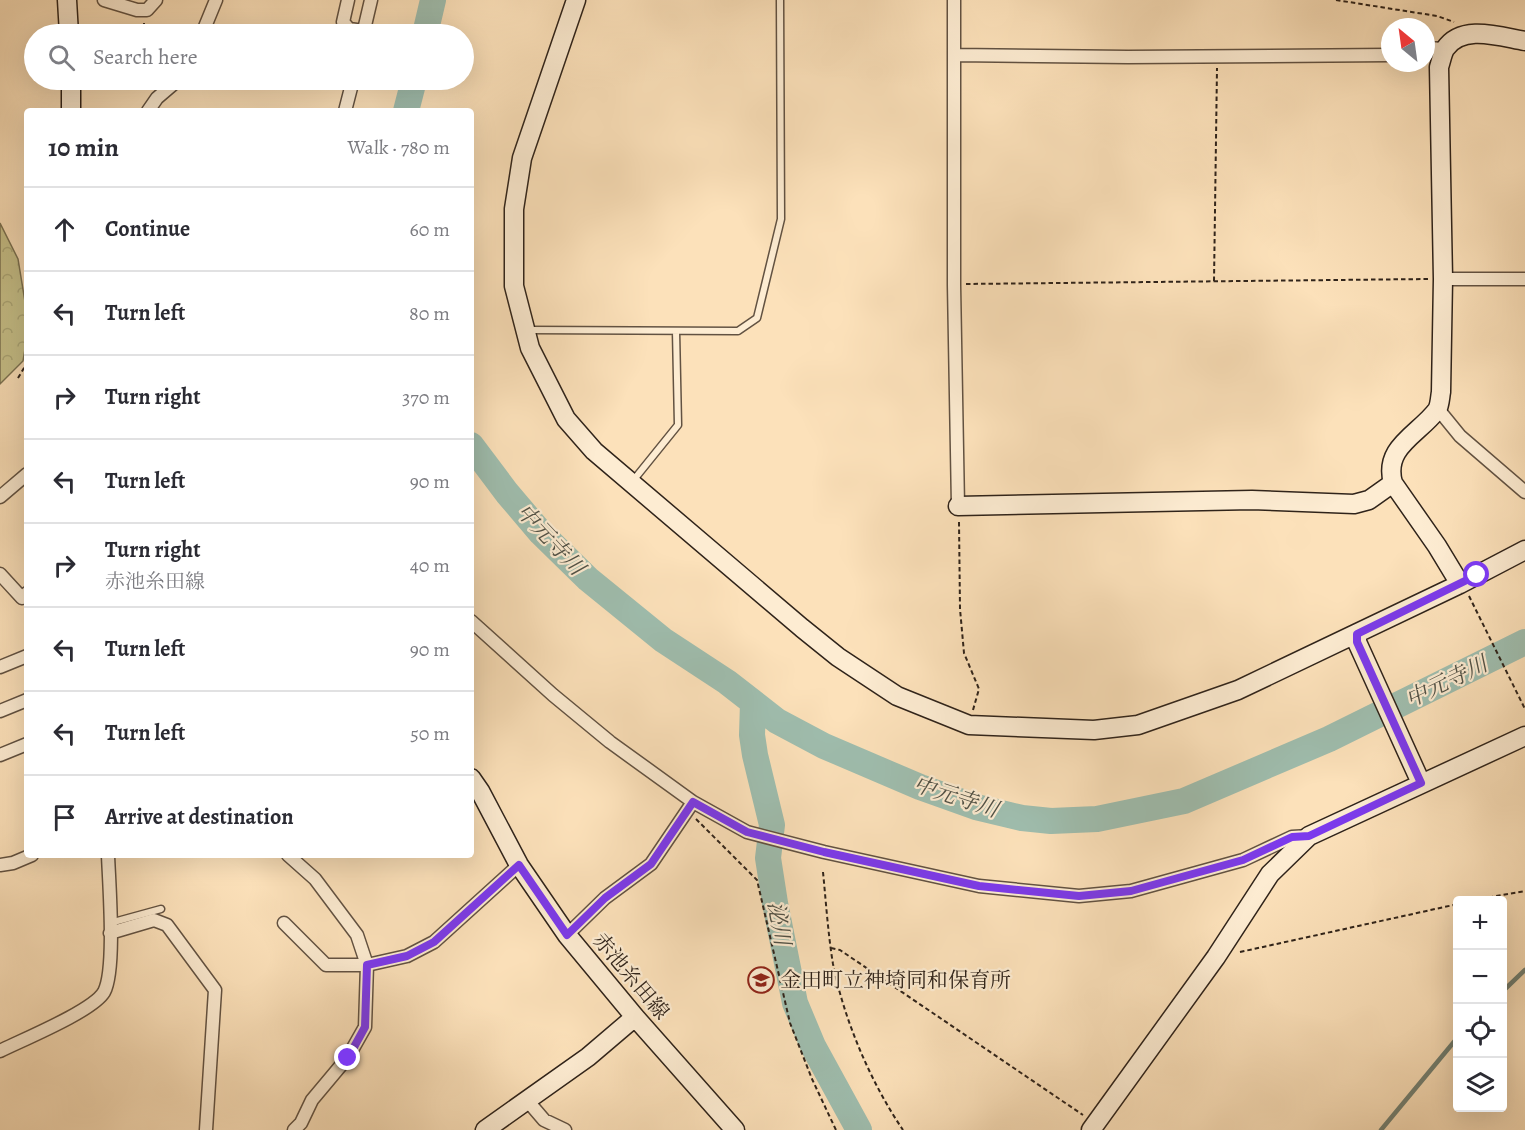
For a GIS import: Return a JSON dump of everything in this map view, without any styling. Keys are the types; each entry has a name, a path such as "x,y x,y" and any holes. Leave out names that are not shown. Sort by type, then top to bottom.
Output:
{"street":[{"path":"68,0 69,24"},
{"path":"104,0 137,10 147,10 156,0"},
{"path":"206,24 216,0"},
{"path":"345,24 343,22 348,0"},
{"path":"366,24 371,0"},
{"path":"576,0 522,158 514,208 514,286 530,348 566,419 594,451 802,628 838,657 897,696 969,725 1094,730 1138,725 1238,690 1357,638 1464,588 1525,550"},
{"path":"954,0 954,285 958,506 1252,500 1354,504 1369,500 1393,483"},
{"path":"1464,588 1393,483 1389,472 1390,461 1438,409 1442,392 1443,279 1439,67 1445,49 1458,38 1471,33 1525,41"},
{"path":"1435,48 1445,49"},
{"path":"954,55 1381,55"},
{"path":"71,90 71,108"},
{"path":"150,108 166,90"},
{"path":"346,108 350,90"},
{"path":"1443,279 1525,279"},
{"path":"1438,409 1460,436 1525,492"},
{"path":"0,497 24,477"},
{"path":"0,574 22,597 24,595"},
{"path":"474,624 553,695 690,807 747,832 824,852 979,886 1079,896 1131,891 1243,860 1292,837 1309,836"},
{"path":"1357,638 1419,779"},
{"path":"0,667 24,660"},
{"path":"0,711 24,701"},
{"path":"1094,1127 1216,957 1270,873 1309,836 1419,779 1525,736"},
{"path":"0,755 24,745"},
{"name":"赤池糸田線","path":"474,782 519,865 567,935 635,1017 735,1130"},
{"path":"567,935 605,898 651,864 690,807"},
{"path":"0,865 25,858"},
{"path":"0,1051 82,1011 103,994 110,971 108,858"},
{"path":"291,858 315,879 357,935 367,965 365,1027 348,1058 312,1100 301,1128"},
{"path":"284,922 326,965 367,965 407,956 434,942 519,865"},
{"path":"110,928 154,920 167,925 215,990 206,1130"},
{"path":"484,1130 588,1057 635,1017"},
{"path":"526,1099 544,1120 566,1130"}],"lane":[{"path":"525,330 738,331 757,318 781,219 780,0"},
{"path":"631,483 678,424 675,331"},
{"path":"110,928 161,909"}],"path":[{"path":"1336,0 1437,16 1480,33"},
{"path":"1214,282 1217,56"},
{"path":"954,285 1443,279"},
{"path":"18,378 24,368"},
{"path":"958,506 960,609 964,653 979,689 969,725"},
{"path":"1464,588 1525,709"},
{"path":"690,807 757,880 790,1023 812,1079 836,1130"},
{"path":"823,872 834,966 852,1030 888,1108 903,1130"},
{"path":"1497,896 1525,891"},
{"path":"1216,957 1453,905"},
{"path":"831,948 840,950 1094,1127"}],"green space":[{"path":"0,223 18,259 24,296 24,355 23,361 0,384"}],"waterway":[{"name":"中元寺川","path":"427,24 433,0"},
{"name":"中元寺川","path":"407,108 411,90"},
{"name":"中元寺川","path":"474,449 541,533 588,579 663,640 727,682 777,721 824,746 920,787 976,807 1022,818 1051,821 1097,819 1184,801 1329,739 1525,642"},
{"name":"泌川","path":"753,703 752,735 755,755 772,825 768,858 795,1003 813,1046 859,1130"},
{"path":"1507,987 1525,970"},
{"path":"1381,1130 1453,1043"}],"place":[{"name":"金田町立神埼同和保育所","path":"761,980"}],"route":[{"path":"348,1058 365,1027 367,965 407,956 434,942 519,865 567,935 605,898 651,864 693,802 747,832 824,852 979,886 1079,896 1131,891 1243,860 1292,837 1309,836 1421,783 1357,642 1357,634 1477,575"}]}
